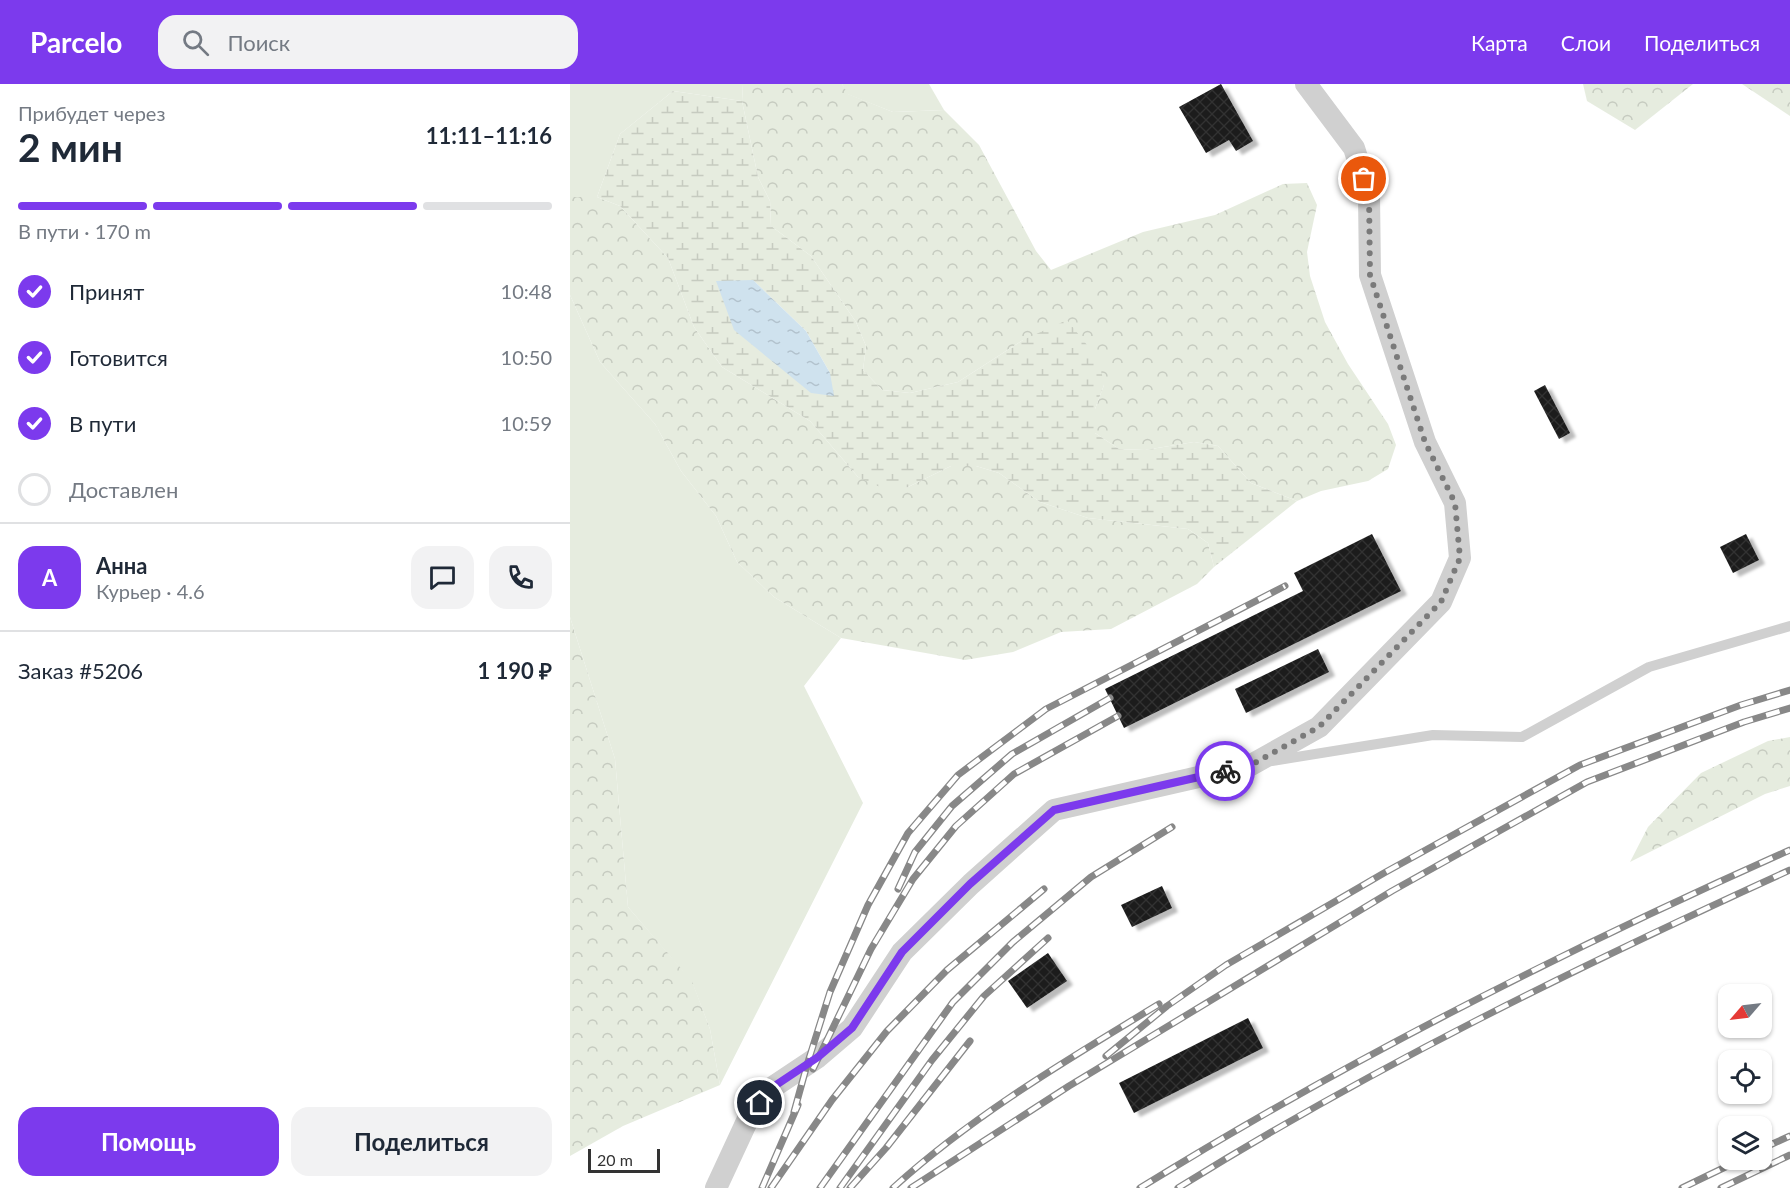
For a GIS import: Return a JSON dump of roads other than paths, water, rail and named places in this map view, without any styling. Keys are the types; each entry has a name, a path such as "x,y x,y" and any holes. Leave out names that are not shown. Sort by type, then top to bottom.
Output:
{"street":[{"path":"716,1188 747,1119 773,1087 818,1057 852,1028 902,952 970,884 1054,810 1251,765 1319,727 1441,602 1460,558 1455,503 1425,442 1370,275 1369,195 1354,148 1306,84"}],"lane":[{"path":"1251,765 1433,735 1521,737 1649,667 1790,626"}],"water":[{"path":"753,280 806,331 830,373 834,396 811,393 734,330 716,281"}],"railway":[{"path":"794,1112 830,992 868,905 908,833 958,775 1046,709 1285,586"},
{"path":"1106,1056 1167,1006 1226,965 1384,873 1580,765 1741,705 1790,690"},
{"path":"898,889 915,852 952,806 1012,754 1110,698"},
{"path":"911,1188 1069,1086 1392,891 1587,782 1744,722 1790,708"},
{"path":"813,1069 871,949 913,879 956,826 1014,774 1118,716"},
{"path":"820,1188 953,1002 1013,942 1091,877 1172,827"},
{"path":"1140,1188 1298,1095 1459,1008 1624,927 1790,850"},
{"path":"1178,1188 1252,1143 1402,1059 1556,980 1790,870"},
{"path":"771,1188 832,1100 887,1031 947,970 1044,889"},
{"path":"840,1188 932,1060 984,996 1048,938"},
{"path":"893,1188 955,1136 988,1112 1159,1004"},
{"path":"850,1188 886,1148 970,1041"},
{"path":"762,1188 798,1105"},
{"path":"1772,1144 1790,1136"},
{"path":"1721,1188 1790,1155"},
{"path":"1682,1188 1719,1170"}]}
